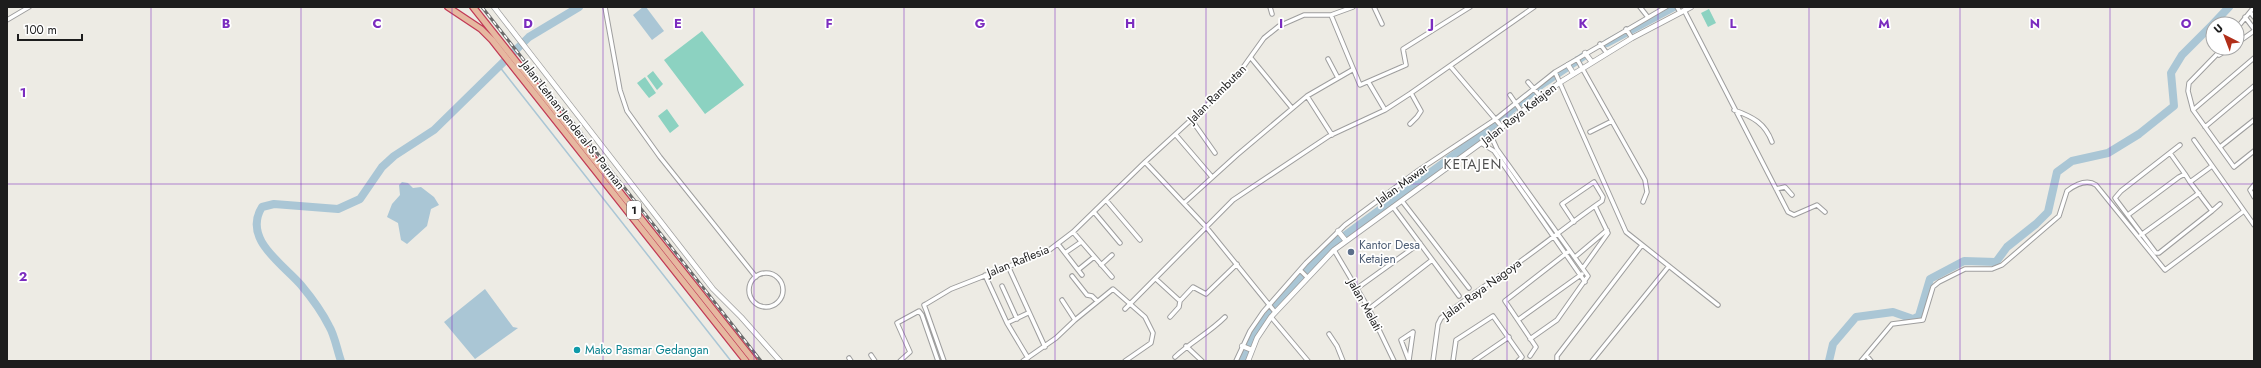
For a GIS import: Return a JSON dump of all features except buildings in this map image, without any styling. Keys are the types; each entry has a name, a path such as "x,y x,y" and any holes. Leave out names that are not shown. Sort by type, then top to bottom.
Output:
{"highway":[{"name":"Jalan Letnan Jenderal S. Parman","path":"448,7 481,29 506,53"},
{"name":"Jalan Letnan Jenderal S. Parman","path":"473,7 512,61 746,361"},
{"name":"Jalan Letnan Jenderal S. Parman","path":"512,61 754,361"}],"street":[{"path":"7,20 29,7"},
{"path":"494,7 713,289 741,317 780,361"},
{"path":"605,7 620,90 627,111 660,157 756,277"},
{"path":"1270,7 1272,14"},
{"name":"Jalan Rambutan","path":"1145,162 1176,135 1224,89 1251,58 1264,38 1287,22 1307,14 1331,15 1353,7"},
{"path":"1374,7 1382,24"},
{"path":"1331,15 1359,85 1369,83 1406,65 1403,50 1470,7"},
{"path":"1125,310 1157,280 1233,200 1332,135 1384,110 1412,93 1452,67 1490,36 1534,7"},
{"path":"1640,7 1647,16"},
{"name":"Jalan Mawar","path":"1236,361 1256,322 1272,308 1300,270 1339,232 1420,170 1537,92 1556,73 1570,69 1586,54 1603,48 1647,16 1666,7"},
{"name":"Jalan Raya Ketajen","path":"1249,361 1250,350 1259,333 1271,317 1272,308 1346,240 1393,208 1491,136 1521,111 1537,92 1558,81 1579,62 1590,60 1603,48 1631,36 1680,9 1691,7"},
{"path":"2245,37 2254,30 2245,17 2254,7"},
{"path":"1680,9 1776,189 1792,215 1817,206 1825,212"},
{"path":"2250,12 2254,17"},
{"path":"1626,30 1631,36"},
{"path":"1586,54 1590,60"},
{"path":"2217,57 2189,83 2188,91 2193,110 2234,167 2254,151"},
{"path":"1251,58 1292,108"},
{"path":"2193,110 2254,58"},
{"path":"1328,59 1338,78"},
{"path":"1579,62 1646,182 1647,192 1643,202"},
{"path":"1452,67 1501,127"},
{"path":"1184,203 1212,177 1307,96 1352,70"},
{"path":"1556,73 1558,81 1626,232 1718,305"},
{"path":"1528,82 1537,92"},
{"path":"1369,83 1384,110"},
{"path":"2205,127 2254,86"},
{"path":"1410,124 1421,111 1412,93"},
{"path":"1510,95 1521,111"},
{"path":"1307,96 1332,135"},
{"path":"1734,110 1757,120 1766,129 1772,142"},
{"path":"1191,120 1215,153"},
{"path":"2220,148 2254,120"},
{"path":"1590,132 1612,121"},
{"path":"1176,135 1212,177"},
{"path":"1491,136 1495,150 1556,235 1570,250 1588,276 1557,320 1530,339"},
{"path":"2194,140 2254,225"},
{"path":"1481,143 1495,150"},
{"path":"2180,145 2117,195 2117,201 2141,235 2156,253 2159,253 2220,204"},
{"path":"2170,153 2212,211"},
{"path":"1145,162 1207,228 1272,308"},
{"name":"Jalan Raflesia","path":"943,361 924,305 938,296 985,275 1041,254 1058,244 1073,232 1145,162"},
{"path":"2190,182 2212,166"},
{"path":"2128,215 2185,174"},
{"path":"1574,222 1562,204 1594,182 1604,198 1595,206 1607,230 1607,235 1583,268"},
{"path":"1861,361 1892,324 1923,320 1933,288 1939,282 1965,269 1992,269 2002,265 2058,216 2067,191 2084,182 2091,182 2096,185 2165,270 2244,211"},
{"path":"2254,185 2250,190 2254,197"},
{"path":"1776,189 1785,187 1792,195"},
{"path":"2141,235 2199,193"},
{"path":"1106,200 1140,240"},
{"path":"1402,200 1469,288"},
{"name":"Jalan Raya Nagoya","path":"1433,361 1438,322 1441,318 1595,206"},
{"path":"1393,208 1459,296"},
{"path":"1094,212 1120,243"},
{"path":"1575,257 1607,230"},
{"path":"1073,232 1112,277"},
{"path":"1339,232 1346,240"},
{"path":"1556,235 1566,254 1585,282"},
{"path":"1065,253 1081,242"},
{"path":"1058,244 1082,275"},
{"path":"1356,289 1420,244"},
{"path":"1557,361 1557,356 1642,245"},
{"name":"Jalan Melati","path":"1334,250 1369,309 1394,361"},
{"path":"1530,356 1536,349 1505,301 1570,250"},
{"path":"1101,265 1112,255"},
{"path":"1078,270 1094,257"},
{"path":"1369,309 1432,260"},
{"path":"1170,317 1179,307 1180,301 1194,286 1206,294 1237,264"},
{"path":"1008,266 1028,313 1045,346"},
{"path":"1592,361 1669,266"},
{"path":"1300,270 1306,276"},
{"path":"1518,320 1585,272"},
{"path":"768,273 780,279 784,291 778,303 766,308 754,303 749,291 751,282 756,277 768,273"},
{"path":"985,275 1007,323 1028,358"},
{"path":"1072,276 1087,296 1092,296 1097,301"},
{"path":"1157,280 1180,301"},
{"path":"1002,286 1017,319"},
{"path":"1023,361 1045,346 1097,301 1114,289 1147,320 1154,336 1151,343 1125,361"},
{"path":"1062,300 1075,320"},
{"path":"900,361 910,352 897,323 919,311 922,315 938,361"},
{"path":"1007,323 1028,313"},
{"path":"1453,361 1456,340 1492,316 1496,318 1522,357 1518,361"},
{"path":"1175,357 1186,346 1208,334 1225,317"},
{"path":"1271,317 1308,361"},
{"path":"1413,332 1409,361 1404,348 1401,340 1413,332"},
{"path":"1329,334 1337,346 1343,361"},
{"path":"1474,361 1509,337"},
{"path":"1186,346 1202,361"},
{"path":"1243,346 1250,350"},
{"path":"871,355 875,361"},
{"path":"1866,355 1871,361"}],"green space":[{"path":"1709,9 1716,23 1708,27 1701,13"},
{"path":"702,31 744,85 705,114 664,60"},
{"path":"653,71 663,84 657,90 647,76"},
{"path":"645,77 656,93 649,98 637,83"},
{"path":"667,109 679,126 670,133 658,116"}],"water":[{"path":"643,7 646,7 664,31 652,40 633,15"},
{"path":"402,182 408,183 413,188 421,187 434,197 439,205 431,209 427,226 407,244 401,240 398,223 387,217 392,204 400,195 399,185"},
{"path":"485,289 513,327 518,328 475,359 444,322"}],"waterway":[{"path":"341,361 333,334 320,310 301,285 275,260 261,240 257,230 257,219 262,207 274,204 338,209 360,199 382,167 394,156 434,130 529,37 579,7"},
{"path":"1607,43 1674,7"},
{"path":"2221,16 2229,7"},
{"path":"1829,361 1833,344 1856,317 1893,312 1913,319 1919,316 1930,279 1964,261 1996,262 2007,247 2036,224 2048,212 2057,172 2072,161 2108,153 2139,134 2174,106 2171,73 2182,55 2205,32"},
{"path":"1243,361 1258,328 1307,270 1332,245 1484,133 1541,85 1584,56"},
{"path":"499,66 731,361"}],"railway":[{"path":"482,7 761,361"}],"place":[{"name":"Kantor Desa Ketajen","path":"1351,252"},
{"name":"Mako Pasmar Gedangan","path":"577,350"}],"district":[{"name":"KETAJEN","path":"1473,164"}]}
